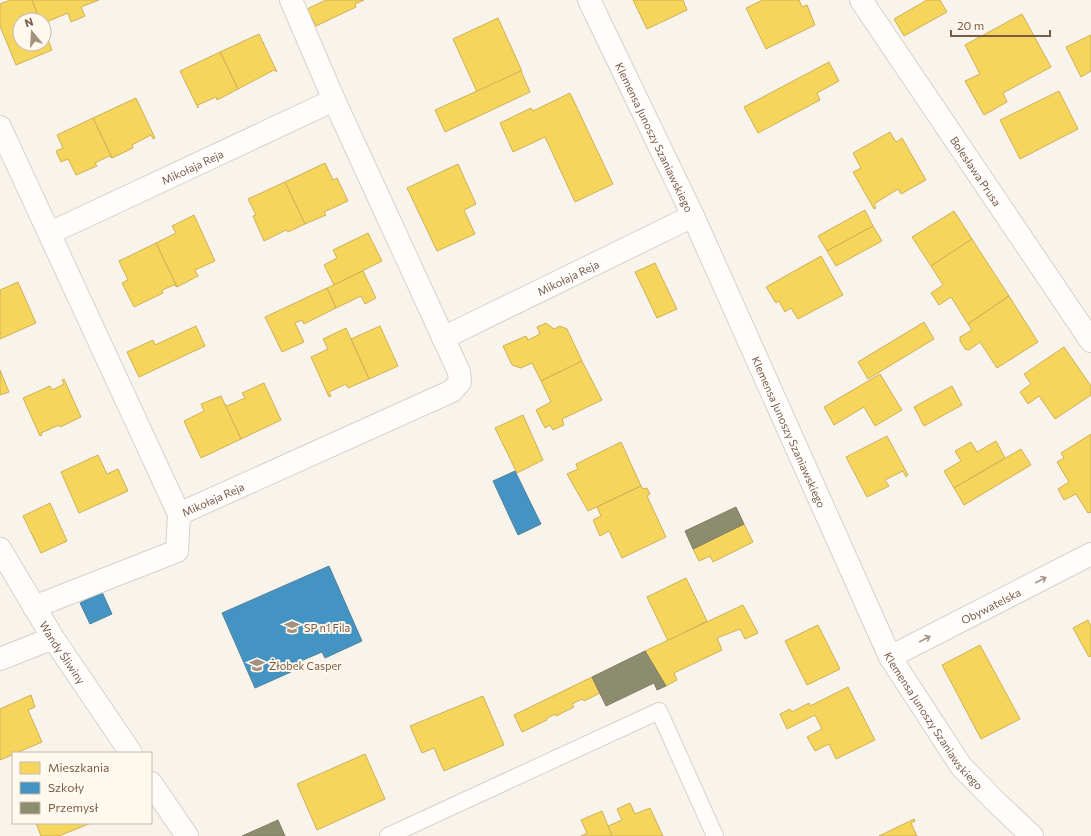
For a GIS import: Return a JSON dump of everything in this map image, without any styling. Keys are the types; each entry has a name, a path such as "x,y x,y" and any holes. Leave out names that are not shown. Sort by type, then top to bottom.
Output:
{"street":[{"name":"Mikołaja Reja","path":"0,127 179,514 452,392 460,382 459,372 334,100 291,0"},
{"name":"Klemensa Junoszy Szaniawskiego","path":"589,0 693,216 890,657 962,766 995,801 1032,836"},
{"name":"Bolesława Prusa","path":"861,0 1091,341"},
{"name":"Mikołaja Reja","path":"50,233 334,100"},
{"name":"Mikołaja Reja","path":"443,338 693,216"},
{"path":"34,607 177,551 179,514"},
{"name":"Wandy Śliwiny","path":"0,549 53,638 130,752"},
{"name":"Obywatelska","path":"890,657 1091,554"},
{"path":"0,659 53,638"},
{"path":"152,784 187,836"}],"lane":[{"path":"388,836 659,711 715,836"}],"building: Mieszkania":[{"path":"10,0 32,0 37,12 12,12 12,52 47,52 16,65 0,26 0,4"},
{"path":"32,0 99,0 81,7 85,16 71,22 68,13 52,20 52,12 37,12"},
{"path":"326,0 364,0 355,4 356,7 316,26 307,9"},
{"path":"633,0 683,0 687,10 647,29"},
{"path":"763,0 799,0 802,7 807,5 815,25 766,49 746,8"},
{"path":"927,0 940,0 947,12 904,36 894,19"},
{"path":"1022,14 1051,67 1003,93 1007,102 984,115 965,81 980,74 965,45"},
{"path":"498,18 522,71 477,92 453,39"},
{"path":"259,34 277,72 274,70 238,89 220,52"},
{"path":"1091,35 1091,71 1081,77 1066,47"},
{"path":"220,52 238,89 217,100 216,97 198,105 198,108 180,71"},
{"path":"829,62 839,81 817,93 820,100 758,133 744,107"},
{"path":"521,71 530,92 445,132 435,110"},
{"path":"1059,91 1078,129 1020,159 1000,120"},
{"path":"570,93 613,184 575,202 545,137 513,152 500,123 531,108 533,111"},
{"path":"136,98 155,138 153,139 151,135 132,145 133,148 112,158 93,118"},
{"path":"93,118 112,158 109,156 95,163 97,166 76,175 68,159 61,162 56,151 63,148 57,135"},
{"path":"890,132 896,142 902,138 926,180 901,194 898,189 874,204 876,208 874,209 853,172 861,168 853,153"},
{"path":"325,163 333,180 337,178 348,201 324,212 326,215 305,224 285,182"},
{"path":"458,164 476,204 464,210 475,234 437,251 407,188"},
{"path":"285,182 305,224 288,232 286,230 264,241 253,216 256,215 248,199"},
{"path":"865,210 873,226 827,251 818,236"},
{"path":"954,211 972,239 931,266 912,237"},
{"path":"194,215 215,261 195,270 198,276 177,287 156,243 176,233 172,226"},
{"path":"873,226 882,241 836,266 827,251"},
{"path":"368,233 382,261 334,285 324,265 337,258 333,250"},
{"path":"972,239 1009,296 968,324 951,297 939,305 931,293 943,285 931,266"},
{"path":"156,243 177,287 174,285 162,290 163,293 134,307 122,283 128,280 119,261"},
{"path":"821,256 843,295 798,319 791,308 785,312 779,301 776,303 766,287"},
{"path":"655,263 677,309 657,318 635,272"},
{"path":"363,271 376,298 365,304 361,296 336,308 327,288"},
{"path":"18,282 36,323 0,339 0,290"},
{"path":"327,288 336,308 304,324 302,320 295,323 304,342 282,352 265,317"},
{"path":"1009,296 1038,342 997,368 980,342 969,350 965,349 960,341 960,337 972,330 968,324"},
{"path":"924,322 934,339 868,379 858,362"},
{"path":"546,323 554,329 560,326 567,329 582,361 541,381 532,363 521,368 512,365 503,346 526,336 528,340 540,334 537,327"},
{"path":"196,326 205,346 139,377 127,352 153,340 155,345"},
{"path":"380,326 398,366 369,379 351,339"},
{"path":"346,328 369,379 348,388 346,384 329,392 331,396 329,397 311,357 328,349 323,339"},
{"path":"1064,347 1091,386 1091,395 1055,419 1039,396 1028,404 1020,392 1031,384 1024,374"},
{"path":"582,361 602,400 562,419 564,425 553,430 550,425 545,428 536,410 551,402 541,381"},
{"path":"0,370 9,392 0,395"},
{"path":"880,374 902,410 875,426 864,407 834,425 824,407"},
{"path":"64,379 81,417 60,427 59,425 41,433 42,435 40,436 23,398 50,386 52,390 64,384 62,380"},
{"path":"264,383 281,420 241,439 223,402 227,406 245,398 242,393"},
{"path":"952,386 962,405 924,426 914,407"},
{"path":"221,396 241,439 201,458 184,421 204,411 201,404"},
{"path":"523,415 543,460 517,473 495,428"},
{"path":"1091,434 1091,512 1088,513 1076,494 1064,500 1058,489 1069,482 1057,462 1064,458 1061,453"},
{"path":"887,436 908,475 906,477 903,471 885,480 889,486 867,497 846,457"},
{"path":"996,441 1005,458 954,488 944,471 961,461 955,451 971,442 977,452"},
{"path":"621,442 641,486 588,511 567,474 578,469 576,464"},
{"path":"1021,449 1031,465 964,505 954,488"},
{"path":"98,455 107,474 118,469 128,491 79,513 61,472"},
{"path":"641,486 643,489 647,488 650,494 647,496 666,537 622,558 609,531 600,536 593,520 601,516 597,507"},
{"path":"50,503 67,541 41,553 23,516"},
{"path":"744,524 753,542 713,562 710,556 699,561 693,549"},
{"path":"686,578 707,621 668,641 647,597"},
{"path":"743,605 758,633 745,639 740,629 717,638 722,650 674,673 677,680 666,686 645,651"},
{"path":"1088,620 1091,626 1091,656 1089,657 1073,628"},
{"path":"818,625 840,669 807,685 785,641"},
{"path":"980,645 1020,719 981,739 942,665"},
{"path":"592,677 600,693 584,701 582,699 572,704 574,707 556,716 555,714 546,719 547,720 522,732 514,715"},
{"path":"848,687 875,740 836,759 829,744 815,751 807,737 822,729 815,715 787,729 780,714 790,709 792,712 809,703 810,706"},
{"path":"31,695 35,707 28,710 42,742 19,752 12,752 12,755 0,760 0,709"},
{"path":"483,696 504,745 444,771 434,748 422,753 410,726"},
{"path":"365,754 385,799 317,830 297,784"},
{"path":"630,803 635,814 650,808 663,836 612,836 608,826 622,820 617,809"},
{"path":"602,811 612,836 581,836 587,833 581,820"},
{"path":"914,819 915,821 911,823 917,836 879,836"},
{"path":"36,824 89,824 59,836 41,836"}],"building: Szkoły":[{"path":"515,471 541,524 518,535 493,481"},
{"name":"SP n1 Fila","path":"329,566 362,641 325,658 322,652 289,666 291,672 255,688 222,613"},
{"path":"102,592 112,614 90,624 80,603"}],"building: Przemysł":[{"path":"736,507 744,524 693,549 685,531"},
{"path":"645,651 666,686 657,690 654,683 606,706 592,677"},
{"path":"278,820 285,836 242,836"}],"place":[{"name":"SP n1 Fila","path":"292,627"},
{"name":"Żłobek Casper","path":"257,665"}]}
